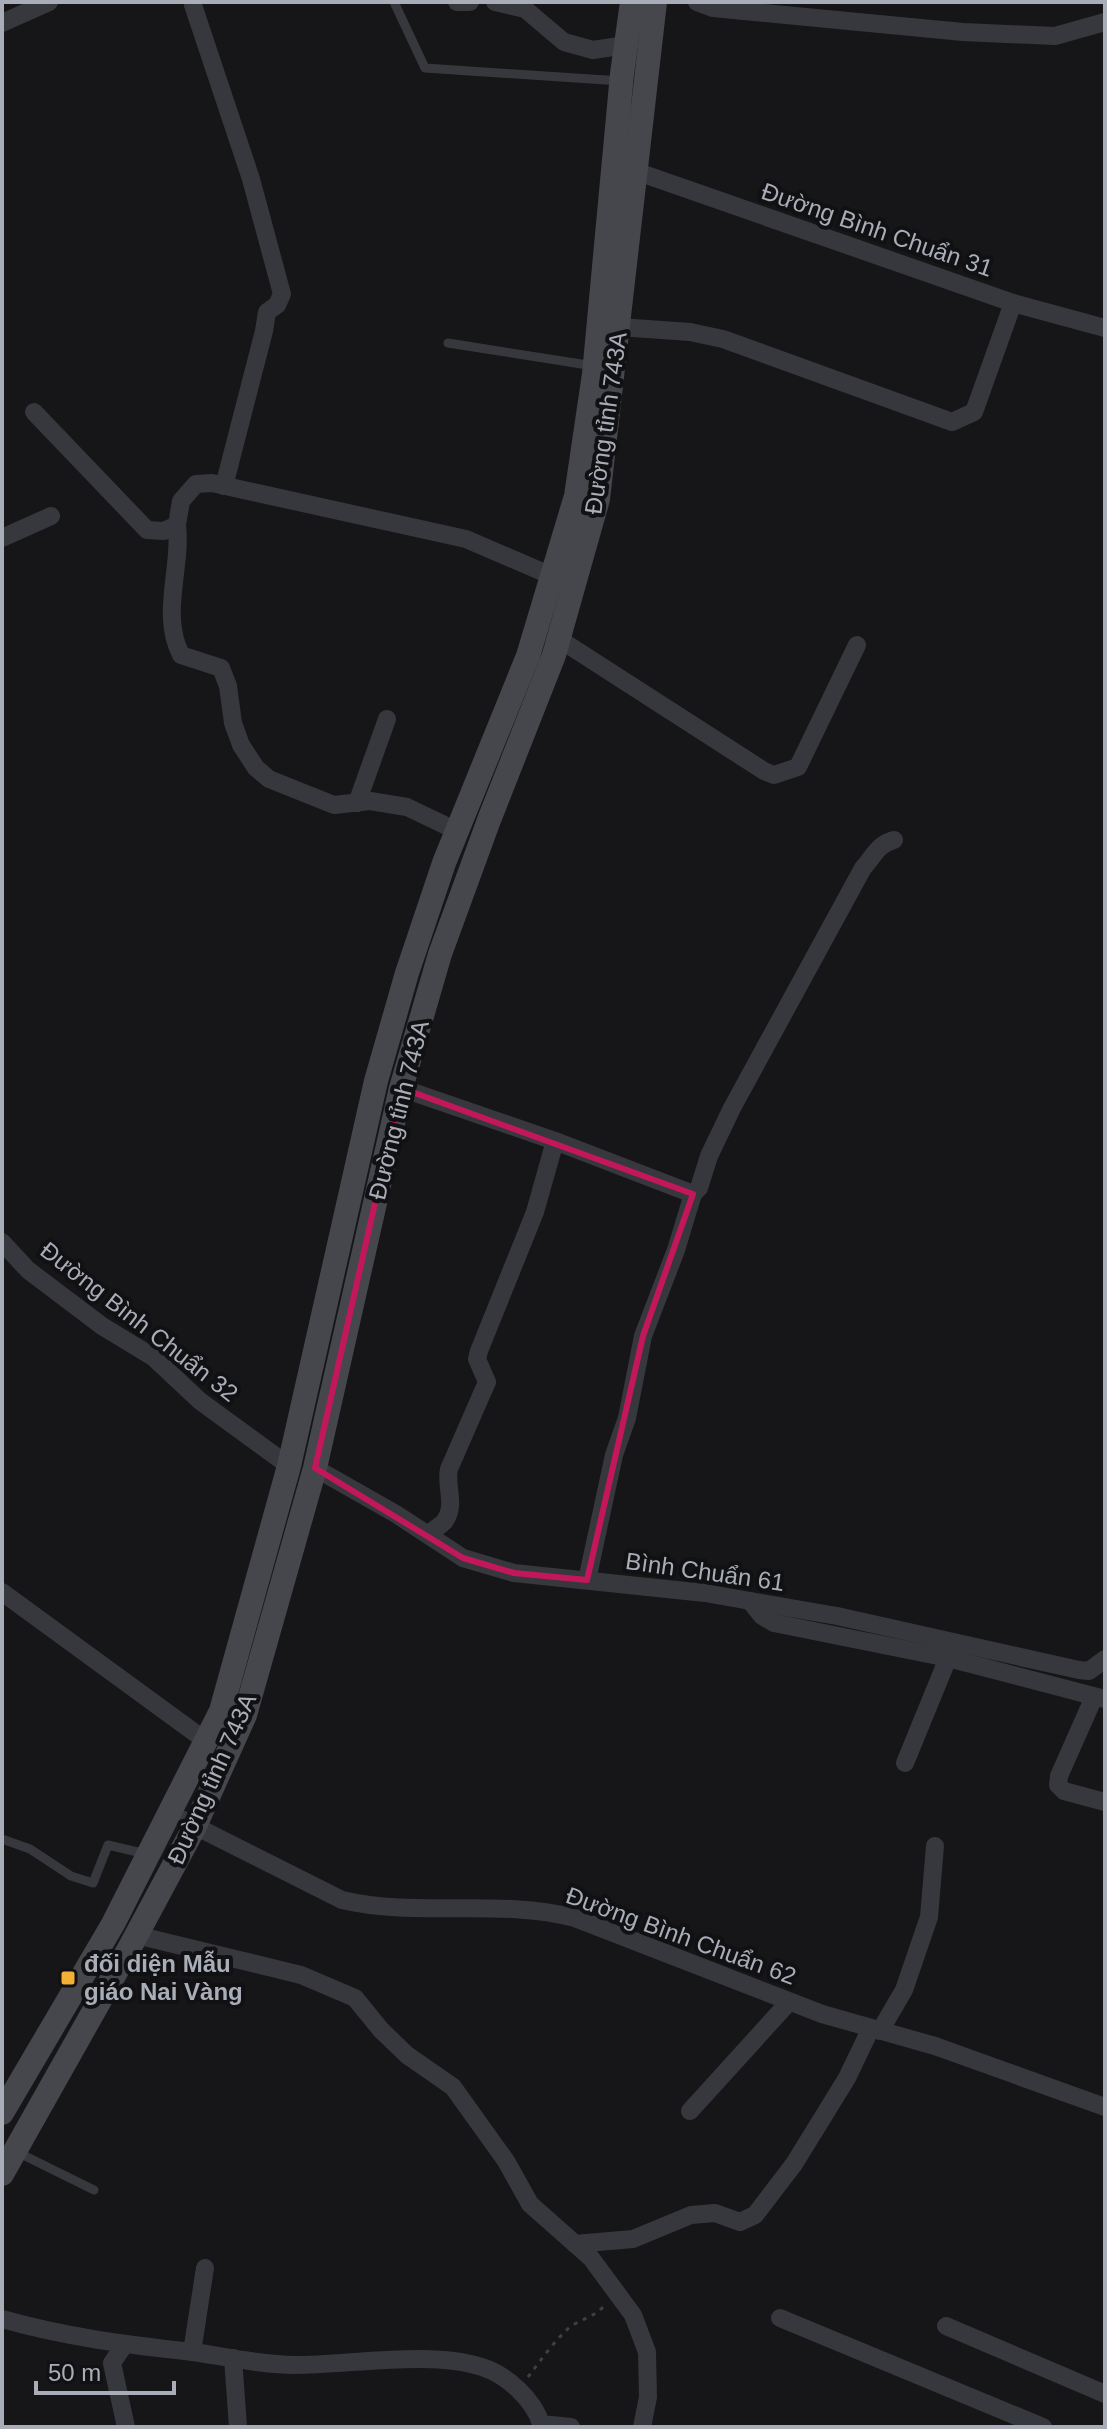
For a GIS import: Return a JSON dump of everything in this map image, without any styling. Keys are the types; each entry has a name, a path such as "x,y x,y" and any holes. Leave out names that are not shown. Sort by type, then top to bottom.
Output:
{"main road":[{"name":"Đường tỉnh 743A","path":"2,2113 113,1924 221,1711 289,1466 376,1081 407,973 457,831 528,656 576,496 594,366 621,81 632,2"},
{"name":"Đường tỉnh 743A","path":"2,2174 195,1826 245,1715 315,1468 401,1088 440,954 559,639 598,499 655,2"}],"street":[{"path":"2,23 49,2"},
{"path":"457,2 470,2"},
{"path":"495,2 525,9 564,42 593,50 626,45"},
{"path":"697,2 713,8 963,32 1055,36 1105,22"},
{"path":"193,5 251,179 282,294 277,305 267,312 224,486"},
{"name":"Đường Bình Chuẩn 31","path":"635,171 1013,303 1105,328"},
{"path":"619,327 690,332 723,339 952,422 974,412 1013,303"},
{"path":"34,412 147,530 164,531 177,525"},
{"path":"457,831 407,807 370,801 334,805 269,779 256,768 241,745 233,723 228,686 221,668 181,655 175,643 172,596 181,501 196,484 212,483 466,539 552,576"},
{"path":"2,538 51,516"},
{"path":"559,639 774,775 798,767 857,645"},
{"path":"357,803 387,719"},
{"path":"587,1580 614,1455 627,1418 643,1336 676,1250 693,1194 699,1188 709,1156 732,1108 863,868 876,849 894,840"},
{"path":"401,1088 555,1141 693,1194"},
{"path":"429,1535 432,1529 443,1523 452,1503 447,1479 449,1469 487,1382 477,1359 479,1351 535,1212 555,1141"},
{"name":"Đường Bình Chuẩn 32","path":"2,1242 28,1270 102,1326 153,1357 200,1401 289,1466"},
{"name":"Bình Chuẩn 61","path":"315,1468 396,1514 463,1558 514,1573 705,1593 837,1616 1079,1670 1089,1671 1105,1659"},
{"path":"2,1592 206,1741"},
{"path":"750,1601 762,1616 774,1623 948,1658 1100,1698 1059,1776 1058,1785 1064,1791 1105,1802"},
{"path":"905,1763 948,1658"},
{"name":"Đường Bình Chuẩn 62","path":"171,1814 342,1900 400,1908 553,1912 822,2014 935,2046 1105,2107"},
{"path":"575,2244 633,2239 691,2215 715,2213 740,2222 755,2215 794,2164 876,2029 904,1990 929,1917 935,1846"},
{"path":"136,1935 301,1975 355,1998 407,2055 453,2087 506,2161 530,2204 591,2258 633,2315 647,2352 648,2397 642,2427"},
{"path":"690,2111 789,2002"},
{"path":"192,2352 205,2268"},
{"path":"780,2318 1043,2427"},
{"path":"2,2319 82,2339 292,2365 459,2361 486,2368 519,2390 537,2410 540,2426 571,2427"},
{"path":"946,2326 1105,2394"},
{"path":"125,2344 112,2363 126,2427"},
{"path":"233,2358 238,2427"}],"lane":[{"path":"394,2 425,68 621,81"},
{"path":"448,343 594,366"},
{"path":"2,1839 30,1849 71,1876 93,1883 108,1845 149,1855"},
{"path":"15,2151 94,2190"}],"path":[{"path":"519,2390 572,2325 597,2313 615,2291"}],"highlighted area":[{"path":"401,1088 693,1194 643,1336 587,1580 514,1573 463,1558 315,1468"}],"place":[{"name":"đối diện Mẫu giáo Nai Vàng","path":"68,1978"}]}
